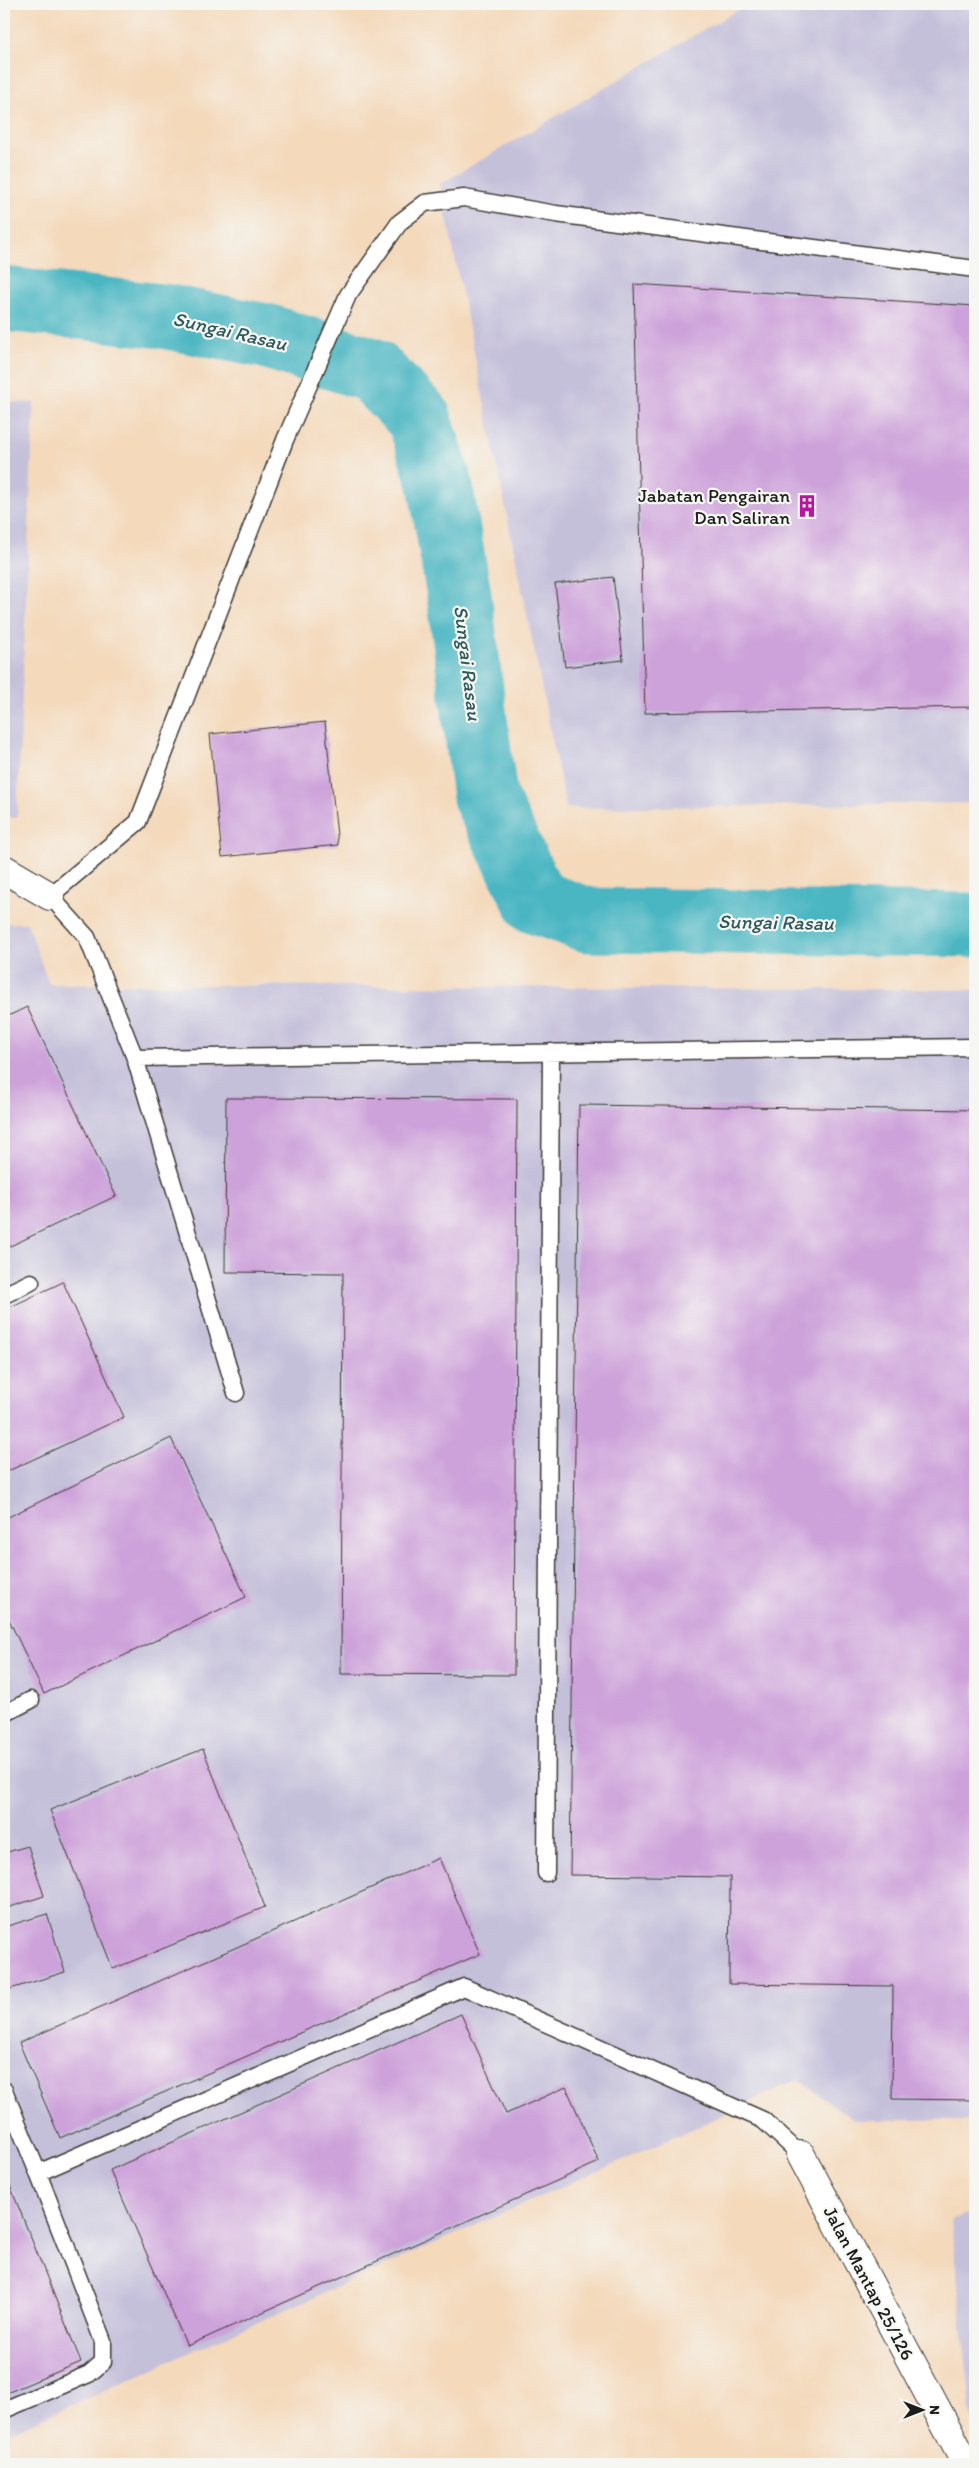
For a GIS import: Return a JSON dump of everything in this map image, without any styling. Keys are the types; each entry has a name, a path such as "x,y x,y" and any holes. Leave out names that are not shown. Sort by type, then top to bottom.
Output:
{"street":[{"path":"4,869 50,896"},
{"name":"Jalan Mantap 25/126","path":"801,2155 966,2464"}],"lane":[{"path":"236,1393 135,1058 87,937 50,896 138,822 285,440 348,295 400,222 425,203 464,198 556,214 975,269"},
{"path":"135,1058 975,1047"},
{"path":"546,1873 551,1052"},
{"path":"4,1295 31,1282"},
{"path":"4,1714 31,1700"},
{"path":"38,2173 464,1987 763,2120 801,2155"},
{"path":"4,2090 102,2341 102,2362 89,2374 4,2410"}],"shaded area":[{"path":"748,4 975,4 975,803 566,808 440,184"},
{"path":"4,402 34,403 17,818 4,817"},
{"path":"4,923 27,923 49,984 975,990 975,2120 854,2120 797,2079 717,2118 4,2435"},
{"path":"975,2211 975,2425 972,2419 951,2220"}],"building":[{"name":"Jabatan Pengairan Dan Saliran","path":"634,284 975,306 975,707 645,713"},
{"path":"613,577 623,660 565,667 555,584"},
{"path":"325,722 338,845 222,857 210,734"},
{"path":"27,1007 116,1196 4,1249 4,1018"},
{"path":"226,1098 517,1099 514,1675 341,1674 343,1273 225,1272"},
{"path":"579,1105 975,1110 975,2100 892,2099 893,1986 729,1984 730,1877 570,1875"},
{"path":"63,1282 124,1417 4,1473 4,1310"},
{"path":"171,1438 246,1597 44,1694 4,1609 4,1519"},
{"path":"203,1749 265,1907 113,1969 50,1810"},
{"path":"28,1846 44,1896 4,1909 4,1853"},
{"path":"439,1858 480,1954 60,2138 19,2043"},
{"path":"47,1914 65,1972 4,1991 4,1927"},
{"path":"461,2014 506,2114 566,2087 599,2162 187,2346 110,2170"},
{"path":"4,2171 81,2362 4,2394"}],"waterway":[{"name":"Sungai Rasau","path":"4,299 163,316 266,336 372,370 419,418 440,483 459,595 485,797 536,902 588,920 975,925"}],"place":[{"name":"Jabatan Pengairan Dan Saliran","path":"807,506"}]}
